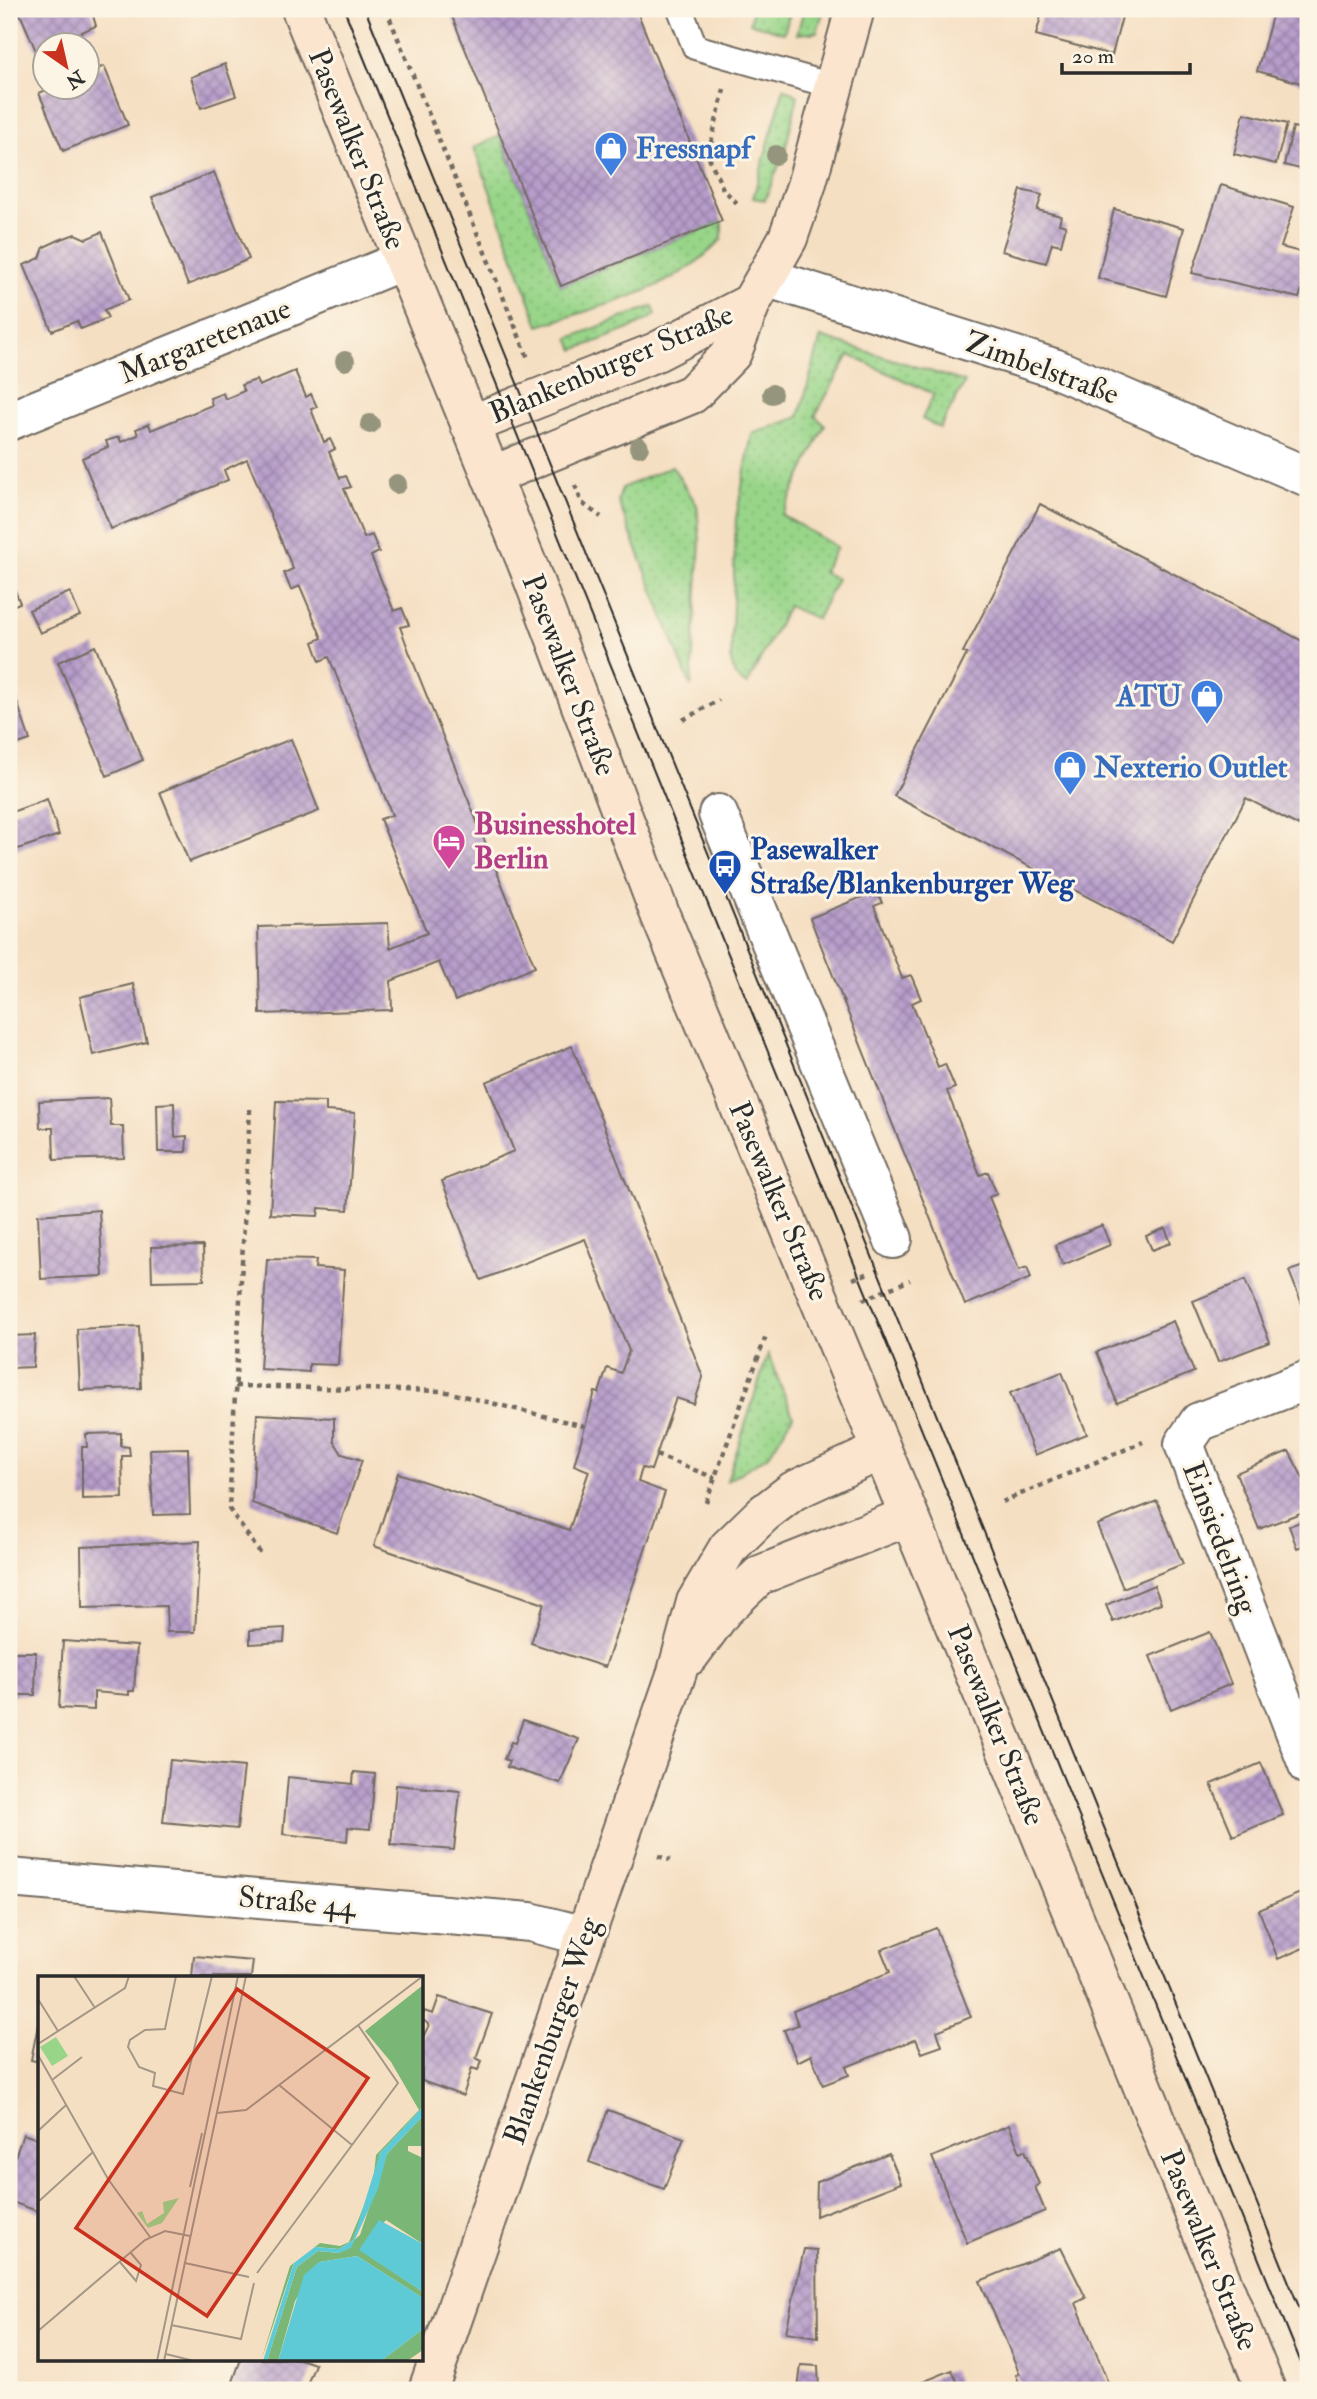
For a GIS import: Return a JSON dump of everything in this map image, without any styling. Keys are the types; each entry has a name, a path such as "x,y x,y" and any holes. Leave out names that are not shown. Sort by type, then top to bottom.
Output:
{"main road":[{"name":"Pasewalker Straße","path":"302,9 402,261 529,568 661,917 1266,2390"},
{"name":"Blankenburger Straße","path":"491,476 692,394 732,353 760,290 788,238 806,186 855,9"},
{"name":"Blankenburger Straße","path":"470,425 656,352 760,290"},
{"name":"Blankenburger Weg","path":"428,2390 677,1672 696,1602 728,1548 763,1514 793,1491 882,1450"},
{"name":"Blankenburger Weg","path":"677,1672 723,1610 760,1575 909,1516"}],"street":[{"name":"Margaretenaue","path":"9,421 402,261"},
{"name":"Zimbelstraße","path":"760,290 1055,368 1308,477"},
{"path":"718,814 885,1254"},
{"name":"Einsiedelring","path":"1308,1380 1199,1422 1184,1444 1308,1765"},
{"name":"Straße 44","path":"9,1878 530,1922 585,1936"}],"lane":[{"path":"680,9 695,47 833,86"}],"path":[{"path":"386,9 513,320"},
{"path":"732,57 708,155 723,189 740,206"},
{"path":"582,503 601,517"},
{"path":"683,720 719,700"},
{"path":"250,1109 229,1509 261,1554"},
{"path":"821,1304 885,1254"},
{"path":"821,1304 910,1280"},
{"path":"706,1502 766,1333"},
{"path":"235,1386 443,1391 584,1426"},
{"path":"1002,1502 1163,1433 1199,1422"},
{"path":"656,1455 715,1478"},
{"path":"654,1869 663,1843"}],"green space":[{"path":"753,9 791,9 784,33 750,23"},
{"path":"804,9 824,9 817,32 797,34"},
{"path":"784,88 798,96 785,150 765,200 753,198"},
{"path":"500,136 561,286 722,221 722,239 703,257 660,284 613,303 539,326 474,147"},
{"path":"653,306 656,315 632,328 574,350 569,338"},
{"path":"821,337 965,382 940,428 922,419 934,394 849,355 815,416 825,425 782,515 837,547 823,572 837,579 817,619 788,606 747,685 735,676 731,661 736,518 752,434 799,417"},
{"path":"672,466 697,505 700,542 691,687 618,501 622,488"},
{"path":"768,1354 793,1416 770,1454 727,1481"}],"building":[{"path":"18,9 91,9 96,26 82,32 32,32 32,42"},
{"name":"Fressnapf","path":"449,9 636,9 722,221 561,286"},
{"path":"1043,9 1124,9 1112,55 1036,35"},
{"path":"1274,9 1308,9 1308,85 1257,71"},
{"path":"225,64 236,96 201,108 191,77"},
{"path":"104,66 128,125 63,151 43,102 102,102"},
{"path":"1244,113 1287,124 1276,164 1234,154"},
{"path":"1293,127 1308,130 1308,171 1284,165"},
{"path":"214,172 249,259 188,285 152,197"},
{"path":"1221,185 1294,207 1281,247 1308,254 1308,270 1299,298 1192,273"},
{"path":"1021,190 1042,195 1037,210 1061,216 1059,224 1066,226 1061,245 1052,243 1046,263 1002,251"},
{"path":"1114,209 1184,228 1166,296 1098,278"},
{"path":"102,232 129,300 104,310 108,318 81,329 77,321 52,331 24,265 40,258 44,247 59,240 75,234 86,239"},
{"path":"295,371 306,397 311,394 317,407 311,409 324,442 330,439 335,449 329,452 340,478 346,476 351,487 344,489 364,538 372,535 379,552 371,556 394,611 402,608 409,625 400,627 535,967 455,1001 439,962 391,981 392,1010 260,1014 258,927 388,923 390,948 427,933 380,819 392,815 329,657 320,661 313,642 322,638 300,586 291,590 284,573 293,569 247,459 224,470 228,480 111,529 82,458 108,447 106,441 119,437 121,442 138,435 136,429 149,424 151,430 212,405 210,398 223,393 225,399 244,391 241,385 256,380 259,386"},
{"path":"1040,504 1308,644 1308,806 1299,826 1246,798 1172,941 894,796 967,654 963,652"},
{"path":"9,575 20,603 9,607"},
{"path":"70,592 80,616 40,633 29,610"},
{"path":"95,646 143,760 107,776 58,662"},
{"path":"13,690 30,740 9,747 9,692"},
{"path":"291,739 319,811 189,862 160,792"},
{"path":"47,799 59,835 9,852 9,813"},
{"path":"877,891 882,903 874,906 902,978 911,975 921,999 912,1003 938,1067 945,1064 955,1088 947,1091 980,1175 988,1172 997,1194 989,1197 1019,1270 1027,1267 1031,1278 965,1305 810,918"},
{"path":"133,984 147,1042 93,1055 80,997"},
{"path":"572,1046 703,1377 694,1404 676,1398 651,1470 642,1468 638,1482 665,1492 605,1667 531,1643 544,1604 374,1546 398,1473 569,1530 589,1471 574,1465 595,1392 599,1393 607,1368 621,1373 629,1351 585,1239 481,1280 442,1181 514,1151 486,1082"},
{"path":"109,1098 111,1126 123,1126 124,1158 54,1160 53,1128 40,1128 39,1101"},
{"path":"276,1101 326,1102 326,1111 355,1113 348,1210 319,1208 318,1216 270,1214"},
{"path":"174,1103 175,1137 187,1136 186,1152 158,1152 157,1104"},
{"path":"99,1210 103,1276 41,1279 38,1215"},
{"path":"1102,1225 1110,1245 1063,1265 1055,1245"},
{"path":"1165,1228 1171,1243 1152,1250 1146,1236"},
{"path":"203,1246 204,1280 152,1281 151,1247"},
{"path":"1308,1256 1308,1319 1289,1271 1301,1267"},
{"path":"267,1259 316,1260 315,1268 344,1270 338,1365 309,1364 309,1372 260,1369"},
{"path":"1245,1280 1270,1342 1218,1362 1193,1301"},
{"path":"1173,1321 1194,1372 1117,1403 1097,1352"},
{"path":"139,1326 141,1388 80,1390 77,1329"},
{"path":"35,1335 33,1367 9,1368 9,1336"},
{"path":"1062,1372 1087,1434 1035,1455 1010,1393"},
{"path":"257,1414 334,1418 334,1441 342,1454 362,1460 337,1533 252,1503"},
{"path":"121,1433 121,1446 129,1447 130,1456 122,1456 123,1498 82,1499 82,1447 87,1447 86,1434"},
{"path":"188,1448 190,1514 153,1515 150,1449"},
{"path":"1289,1451 1306,1484 1308,1510 1259,1529 1236,1473"},
{"path":"9,1458 13,1458 14,1496 9,1497"},
{"path":"1157,1501 1183,1564 1123,1588 1097,1525"},
{"path":"1308,1519 1308,1544 1297,1548 1289,1526"},
{"path":"200,1541 195,1632 167,1632 166,1606 82,1608 81,1547"},
{"path":"1154,1585 1161,1603 1113,1622 1106,1605"},
{"path":"285,1628 284,1642 250,1644 250,1630"},
{"path":"1210,1632 1231,1684 1171,1709 1150,1656"},
{"path":"63,1641 137,1646 134,1691 129,1691 129,1695 94,1692 94,1710 59,1708"},
{"path":"9,1652 36,1652 35,1695 9,1695"},
{"path":"523,1720 579,1739 560,1783 507,1767 509,1761 504,1759 511,1742 515,1743"},
{"path":"170,1760 244,1767 237,1829 163,1822"},
{"path":"1261,1763 1283,1815 1233,1836 1211,1784"},
{"path":"354,1772 375,1774 370,1829 348,1827 347,1841 283,1834 288,1777 353,1784"},
{"path":"396,1785 460,1791 454,1850 391,1845"},
{"path":"1308,1890 1308,1946 1278,1959 1259,1910"},
{"path":"936,1928 971,2017 937,2031 942,2046 922,2053 916,2039 846,2067 849,2075 823,2085 811,2055 797,2062 784,2030 798,2025 793,2011 890,1972 881,1950"},
{"path":"194,1956 253,1961 251,1976 192,1976"},
{"path":"439,1997 492,2014 476,2058 482,2061 478,2070 472,2068 463,2096 424,2082 424,2035 429,2025 424,2021 424,2011 433,2014"},
{"path":"38,2025 38,2062 31,2060"},
{"path":"608,2110 684,2138 664,2189 589,2162"},
{"path":"1009,2125 1020,2152 1025,2150 1039,2184 1035,2187 1045,2211 967,2243 932,2157"},
{"path":"23,2134 38,2139 38,2211 9,2201 9,2175"},
{"path":"889,2154 901,2183 816,2216 817,2182"},
{"path":"1061,2248 1086,2298 1076,2303 1111,2390 1022,2390 1016,2375 1020,2374 980,2281"},
{"path":"804,2249 817,2250 818,2337 786,2332"},
{"path":"241,2360 303,2360 315,2364 305,2390 230,2390"},
{"path":"801,2365 818,2366 819,2390 798,2390"},
{"path":"952,2370 960,2390 911,2390 910,2387"}],"tram line":[{"path":"344,9 1308,2380"},
{"path":"365,9 1308,2329"}],"place":[{"name":"Fressnapf","path":"611,178"},
{"name":"ATU","path":"1207,726"},
{"name":"Nexterio Outlet","path":"1070,797"},
{"name":"Businesshotel Berlin","path":"449,871"},
{"name":"Pasewalker Straße/Blankenburger Weg","path":"725,896"}]}
